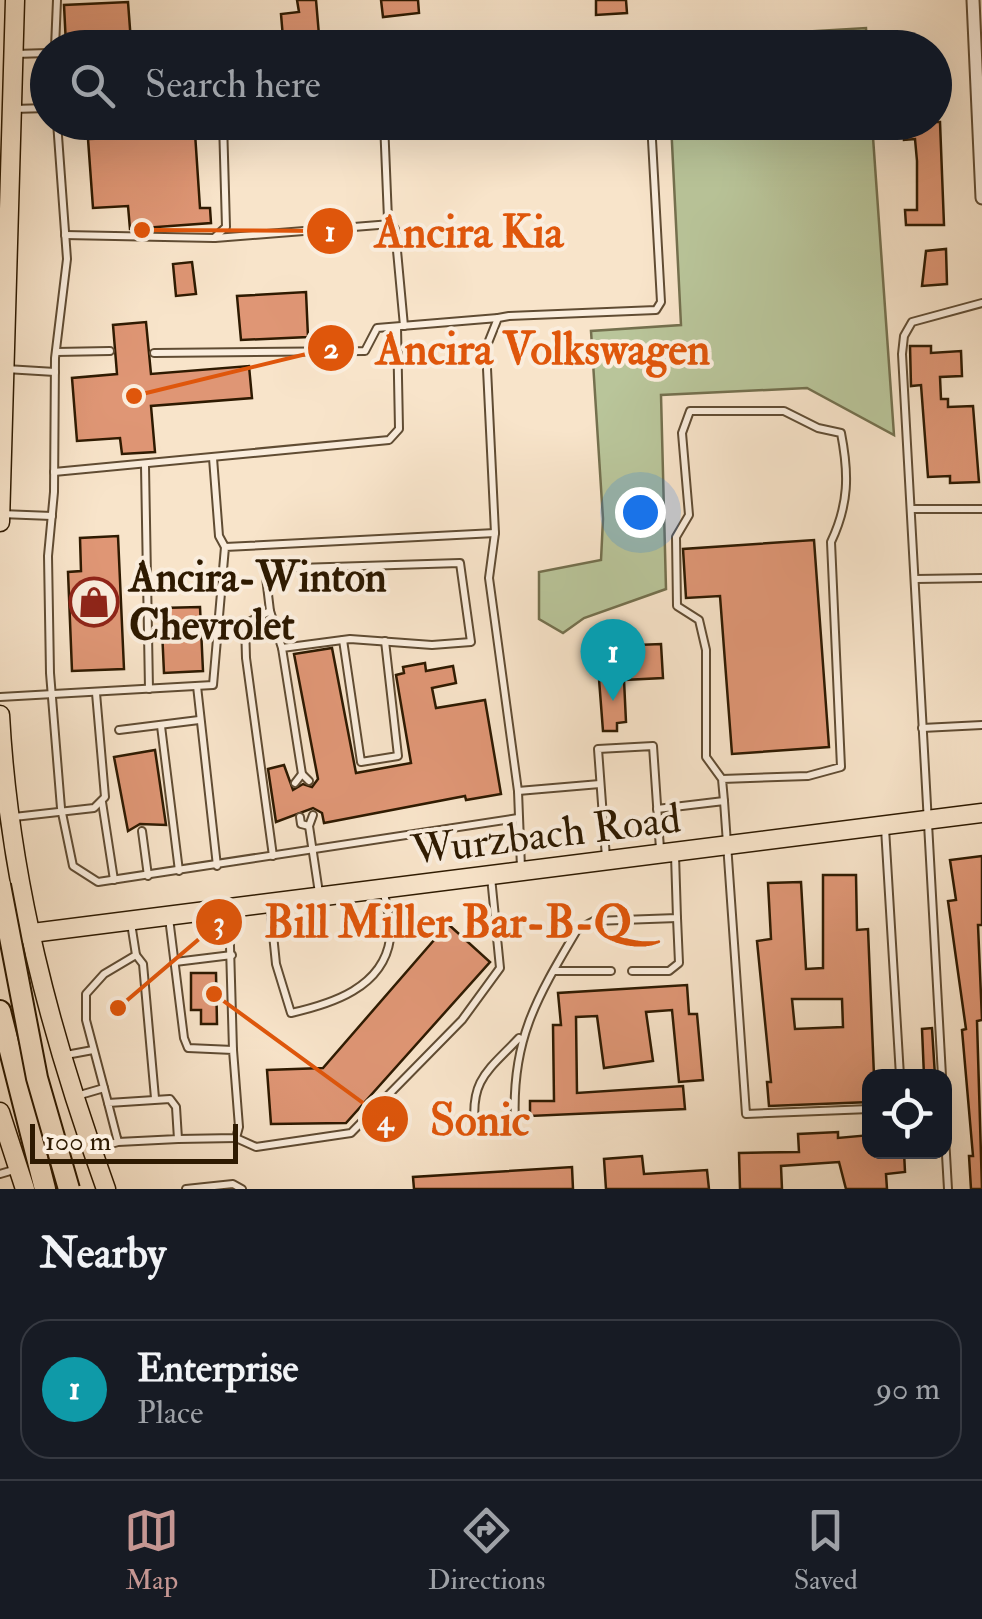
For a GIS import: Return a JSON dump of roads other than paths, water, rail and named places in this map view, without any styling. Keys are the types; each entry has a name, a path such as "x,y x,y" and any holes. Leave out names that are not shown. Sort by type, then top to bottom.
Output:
{"highway":[{"path":"0,885 37,1078 69,1189"},
{"path":"0,1010 46,1189"}],"main road":[{"path":"0,518 15,0"},
{"path":"0,282 8,224"},
{"path":"0,478 1,490"},
{"path":"0,714 8,818 28,936 60,1056 106,1189"},
{"name":"Wurzbach Road","path":"0,937 384,892 982,813"},
{"path":"0,1112 9,1171 25,1189"}],"street":[{"path":"973,0 982,198"}],"lane":[{"path":"56,30 57,0"},
{"path":"13,54 30,54"},
{"path":"12,109 30,108"},
{"path":"57,140 67,260 56,352 48,556 62,812 72,866 98,882 518,818"},
{"path":"214,238 226,226 224,140"},
{"path":"54,472 389,440 399,428 401,326 385,140"},
{"path":"154,353 365,351 378,328 656,310 661,302 652,140"},
{"path":"65,236 214,238 392,224"},
{"path":"942,1069 904,336 912,322 925,316 982,303"},
{"path":"498,318 486,348 495,532 489,578 518,791 521,873"},
{"path":"56,352 110,352"},
{"path":"4,369 55,372"},
{"path":"722,779 808,776 841,767 831,542 846,510 848,467 841,432 818,428 784,411 690,411 682,433 690,515 676,537 678,606 699,620 706,650 706,756 722,779 746,1114 862,1109"},
{"path":"0,697 212,685 216,678 216,610 225,547 219,536 213,458"},
{"path":"145,466 149,689"},
{"path":"912,509 982,509"},
{"path":"0,518 52,516"},
{"path":"225,547 495,532"},
{"path":"282,648 343,640 471,642 460,563 265,569 305,778 294,783"},
{"path":"916,579 982,578"},
{"path":"270,611 245,624 246,658 273,856"},
{"path":"343,640 361,762 398,756 385,641"},
{"path":"197,686 217,866"},
{"path":"8,818 94,808 106,797 96,693"},
{"path":"119,730 200,720"},
{"path":"922,728 982,725"},
{"path":"161,726 179,872"},
{"path":"606,862 598,749 653,746 657,809 668,854 680,963 669,971 632,971"},
{"path":"518,791 600,784"},
{"path":"102,800 114,880"},
{"path":"657,809 724,801"},
{"path":"314,815 309,826 320,899"},
{"path":"300,817 302,824 309,826"},
{"path":"885,826 900,1069"},
{"path":"142,831 148,876"},
{"path":"92,1149 118,1142 236,1138 256,1147 351,1133 377,1111 462,1020 500,968 491,877"},
{"path":"270,906 276,964 290,1013 337,1003 376,972 391,939 384,892"},
{"path":"228,911 236,1138"},
{"path":"169,918 188,1048 233,1050"},
{"path":"519,1038 512,1080 515,1123 475,1126 476,1084 519,1038 577,930 594,921 676,918"},
{"path":"130,923 136,955 143,964 155,1098"},
{"path":"118,1142 94,1050 86,994 104,974 136,955"},
{"path":"175,962 232,955"},
{"path":"554,971 611,971"},
{"path":"60,1056 94,1050"},
{"path":"74,1097 104,1088"},
{"path":"108,1103 170,1100 176,1107 178,1139"},
{"path":"946,1159 948,1189"},
{"path":"186,1189 233,1184 242,1189"}],"place":[{"name":"Ancira Kia","path":"142,230"},
{"name":"Ancira Volkswagen","path":"134,396"},
{"name":"Ancira-Winton Chevrolet","path":"94,602"},
{"name":"Enterprise","path":"613,701"},
{"name":"Sonic","path":"214,994"},
{"name":"Bill Miller Bar-B-Q","path":"118,1008"}]}
